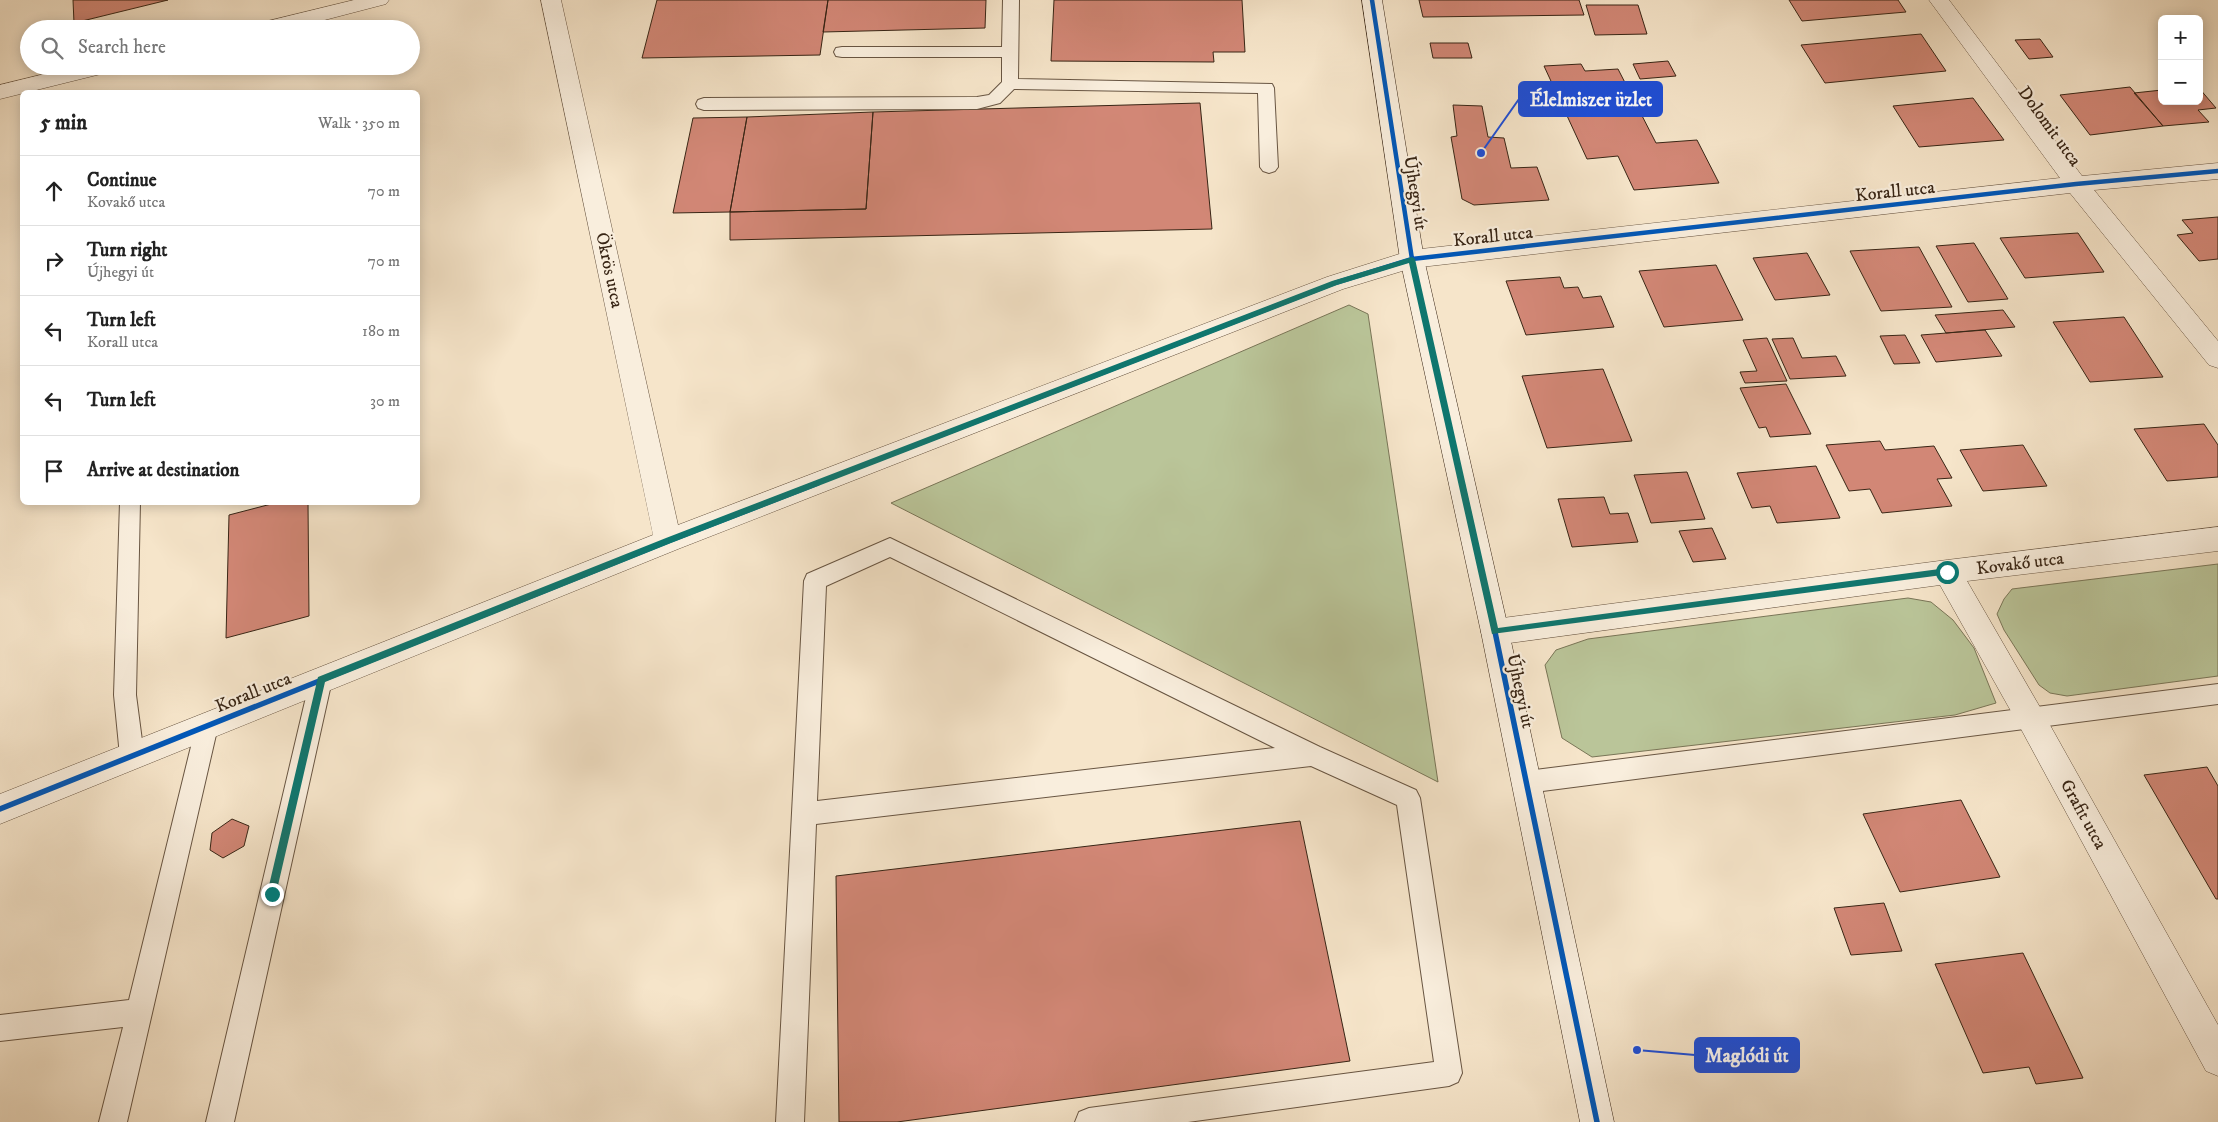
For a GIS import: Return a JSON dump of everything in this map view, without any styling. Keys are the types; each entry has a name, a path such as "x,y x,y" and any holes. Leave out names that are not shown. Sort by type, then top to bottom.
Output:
{"street":[{"path":"299,20 379,0"},
{"name":"Ökrös utca","path":"551,0 668,541"},
{"name":"Újhegyi út","path":"1372,0 1412,259 1495,632 1597,1122"},
{"name":"Dolomit utca","path":"1940,0 2076,184 2218,358"},
{"path":"0,92 69,75"},
{"name":"Korall utca","path":"0,809 668,541 1335,283 1412,259 2076,184 2218,171"},
{"name":"Kovakő utca","path":"1495,632 1947,572 2218,539"},
{"name":"Grafit utca","path":"1947,572 2031,719 2218,1058"}],"lane":[{"path":"1010,84 1012,0"},
{"path":"842,52 1010,52"},
{"path":"704,104 977,103 994,99 1010,84 1266,88 1269,167"},
{"path":"130,505 125,695 132,756"},
{"path":"790,1122 806,814 815,581 890,547 1312,755 1408,798 1449,1073 1089,1122"},
{"path":"220,1122 321,680"},
{"path":"1527,782 2218,694"},
{"path":"113,1122 207,726"},
{"path":"806,814 1312,755"},
{"path":"0,1028 139,1012"}],"green space":[{"path":"1349,305 1368,314 1438,782 891,503"},
{"path":"2218,564 2218,676 2067,696 2050,693 2039,685 2004,630 1997,614 2004,599 2012,589"},
{"path":"1908,598 1931,602 1953,620 1974,648 1996,703 1955,715 1592,757 1562,738 1545,665 1556,650 1588,639"}],"building":[{"path":"73,0 168,0 86,20 74,20"},
{"path":"657,0 828,0 820,55 642,58"},
{"path":"828,0 986,0 985,28 823,32"},
{"path":"1054,0 1242,0 1245,52 1213,52 1214,62 1051,61"},
{"path":"1419,0 1579,0 1584,15 1423,17"},
{"path":"1789,0 1898,0 1906,12 1802,21"},
{"path":"1586,5 1638,5 1647,34 1595,35"},
{"path":"1921,34 1946,71 1825,83 1801,45"},
{"path":"2040,39 2053,57 2029,59 2015,40"},
{"path":"1430,43 1468,43 1472,58 1433,58"},
{"path":"1668,61 1676,76 1640,79 1633,64"},
{"path":"1581,64 1585,71 1618,69 1656,143 1697,140 1719,183 1634,190 1618,156 1587,159 1544,66"},
{"path":"2130,87 2163,126 2090,135 2060,95"},
{"path":"2158,90 2158,105 2203,105 2203,93 2216,108 2198,110 2209,122 2163,126 2134,93"},
{"path":"1973,98 2004,140 1919,147 1893,106"},
{"path":"1200,103 1212,229 730,240 730,212 866,209 873,112"},
{"path":"1453,105 1482,106 1488,137 1504,138 1511,168 1537,167 1549,200 1474,205 1462,199 1451,137 1457,136"},
{"path":"873,112 866,209 730,212 747,117"},
{"path":"747,117 730,212 673,213 693,118"},
{"path":"2218,217 2218,259 2199,261 2177,235 2193,233 2182,220"},
{"path":"2078,233 2104,272 2025,278 2000,238"},
{"path":"1974,243 2008,299 1968,302 1936,246"},
{"path":"1919,247 1952,307 1881,311 1850,251"},
{"path":"1807,253 1830,295 1775,300 1753,258"},
{"path":"1716,265 1743,320 1664,327 1639,271"},
{"path":"1560,277 1564,288 1578,287 1583,298 1601,296 1614,327 1526,335 1506,281"},
{"path":"2003,310 2015,327 1946,333 1935,315"},
{"path":"2124,317 2163,377 2090,382 2053,322"},
{"path":"1985,330 2002,356 1936,362 1921,335"},
{"path":"1905,335 1920,363 1894,364 1880,336"},
{"path":"1767,338 1787,381 1745,383 1740,372 1757,371 1743,340"},
{"path":"1793,338 1802,358 1836,356 1846,376 1790,379 1772,339"},
{"path":"1603,369 1632,441 1547,448 1522,376"},
{"path":"1786,384 1811,434 1770,437 1766,427 1759,428 1740,388"},
{"path":"2204,424 2218,445 2218,477 2167,481 2134,429"},
{"path":"1880,441 1885,450 1934,446 1952,478 1937,479 1952,506 1882,513 1870,489 1849,491 1826,445"},
{"path":"2023,445 2047,486 1983,491 1960,450"},
{"path":"1816,466 1840,518 1777,523 1770,506 1752,508 1737,473"},
{"path":"1687,472 1705,519 1651,523 1634,475"},
{"path":"1604,497 1610,514 1628,513 1638,542 1572,547 1558,499"},
{"path":"267,505 308,505 309,616 226,638 229,515"},
{"path":"1712,528 1726,559 1693,562 1679,531"},
{"path":"2207,767 2218,786 2218,899 2216,899 2144,775"},
{"path":"1961,800 2000,877 1900,892 1863,814"},
{"path":"232,819 249,826 244,846 223,858 210,850 212,833"},
{"path":"1300,821 1350,1061 897,1122 839,1122 836,876"},
{"path":"1884,903 1902,951 1851,955 1834,908"},
{"path":"2023,953 2083,1078 2036,1084 2029,1067 1983,1073 1935,964"}],"cycle path":[{"path":"1372,0 1412,259 1495,632 1597,1122"},
{"path":"0,809 668,541 1335,283 1412,259 2076,184 2218,171"}],"place":[{"name":"Élelmiszer üzlet","path":"1481,153"},
{"name":"Maglódi út","path":"1637,1050"}],"route":[{"path":"272,894 321,680 668,541 1335,283 1412,259 1495,632 1947,572"}]}
